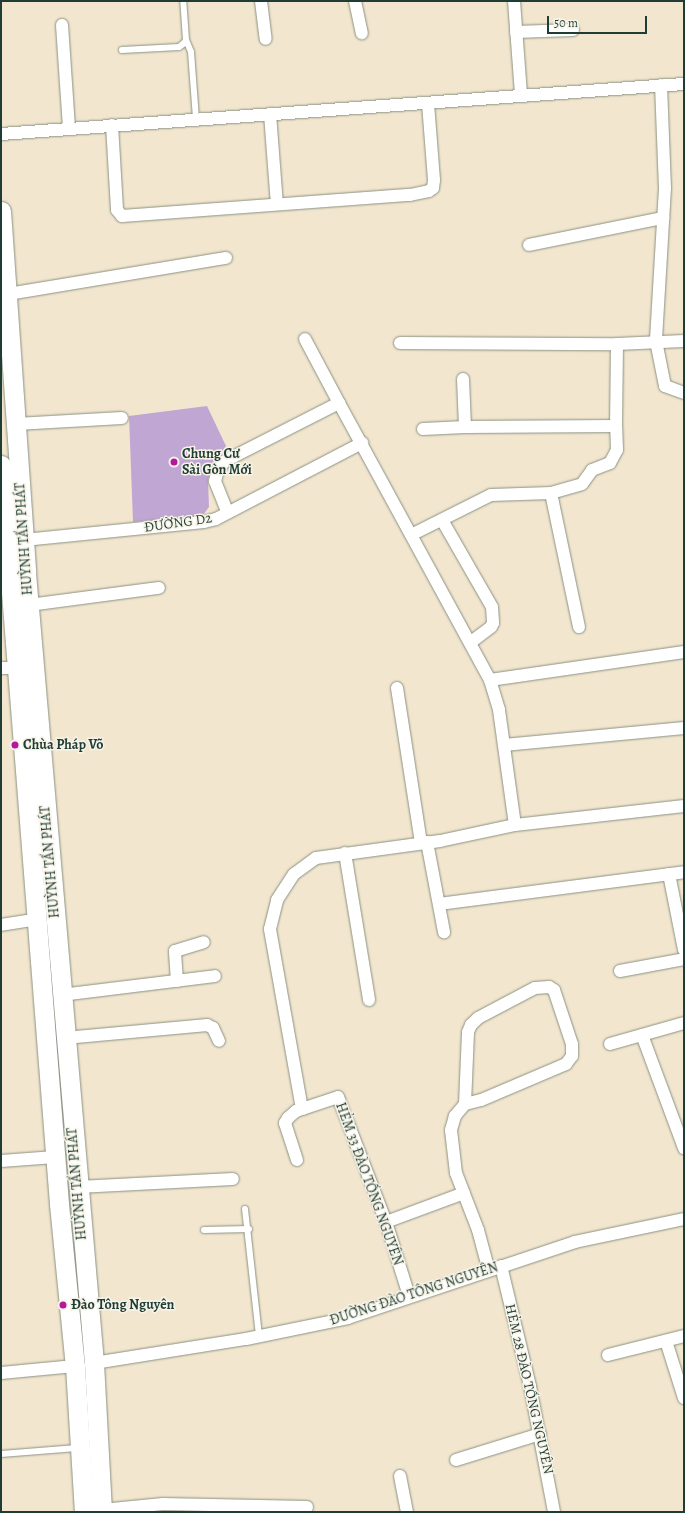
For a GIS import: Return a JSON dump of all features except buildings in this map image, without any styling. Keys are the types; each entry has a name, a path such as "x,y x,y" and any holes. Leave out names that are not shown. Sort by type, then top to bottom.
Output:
{"main road":[{"name":"HUỲNH TẤN PHÁT","path":"1,211 29,605 37,919 55,1158 75,1366 79,1448 96,1511"},
{"name":"HUỲNH TẤN PHÁT","path":"1,465 9,668 34,782 65,1038 94,1363 96,1511"},
{"path":"75,1366 94,1363"}],"street":[{"path":"261,1 266,40"},
{"path":"355,1 362,33"},
{"path":"514,1 521,95"},
{"path":"62,25 70,128"},
{"path":"516,32 573,30"},
{"path":"1,134 196,119 428,104 521,95 684,84"},
{"path":"661,85 665,188 656,341 665,386 684,393"},
{"path":"112,125 117,210 122,216 430,191 433,188 434,180 428,104"},
{"path":"270,114 277,204"},
{"path":"529,245 663,218"},
{"path":"8,294 226,258"},
{"path":"305,339 490,680 499,710 515,825"},
{"path":"400,343 618,344 656,341 684,341"},
{"path":"411,535 490,494 551,493 582,484 592,470 610,463 617,450 616,426 618,344"},
{"path":"463,379 465,427"},
{"path":"227,511 215,481 218,470 225,461 339,403"},
{"path":"16,424 122,418"},
{"path":"423,429 465,427 616,426"},
{"name":"ĐƯỜNG D2","path":"24,540 204,522 216,519 227,511 362,443"},
{"path":"551,493 579,627"},
{"path":"442,520 492,607 494,622 491,627 470,643"},
{"path":"29,605 159,588"},
{"path":"490,680 684,652"},
{"path":"397,688 424,843 439,904 444,932"},
{"path":"504,745 684,728"},
{"path":"302,1109 270,930 277,900 294,874 316,858 424,843 515,825 684,806"},
{"path":"346,853 369,1000"},
{"path":"439,904 684,872"},
{"path":"669,874 684,950"},
{"path":"1,925 37,919"},
{"path":"177,981 176,951 204,942"},
{"path":"620,971 684,959"},
{"path":"61,995 215,976"},
{"path":"465,1104 468,1032 471,1025 478,1018 535,988 548,987 554,990 572,1044 572,1056 566,1064 481,1100 465,1104 455,1116 451,1130 456,1173 464,1193 488,1271"},
{"path":"610,1044 684,1023"},
{"path":"65,1038 207,1025 213,1028 219,1041"},
{"path":"642,1035 684,1148"},
{"name":"HẺM 33 ĐÀO TỐNG NGUYÊN","path":"297,1160 285,1123 296,1111 338,1097 386,1222 409,1296"},
{"path":"1,1161 55,1158"},
{"path":"78,1187 233,1179"},
{"path":"386,1222 464,1193"},
{"name":"ĐƯỜNG ĐÀO TÔNG NGUYÊN","path":"94,1363 259,1336 348,1318 409,1296 575,1242 684,1219"},
{"name":"HẺM 28 ĐÀO TỐNG NGUYÊN","path":"501,1266 540,1434 554,1512"},
{"path":"608,1355 684,1336"},
{"path":"666,1340 684,1398"},
{"path":"1,1373 75,1366"},
{"path":"456,1460 540,1434"},
{"path":"400,1476 407,1512"},
{"path":"96,1511 163,1504 307,1507"}],"lane":[{"path":"183,1 186,40 191,52 196,119"},
{"path":"122,50 180,46 186,40"},
{"path":"245,1209 249,1228 250,1269 259,1336"},
{"path":"204,1230 249,1228"},
{"path":"1,1454 79,1448"}],"place":[{"name":"Chung Cư Sài Gòn Mới","path":"174,462"},
{"name":"Chùa Pháp Võ","path":"15,745"},
{"name":"Đào Tông Nguyên","path":"63,1305"}]}
